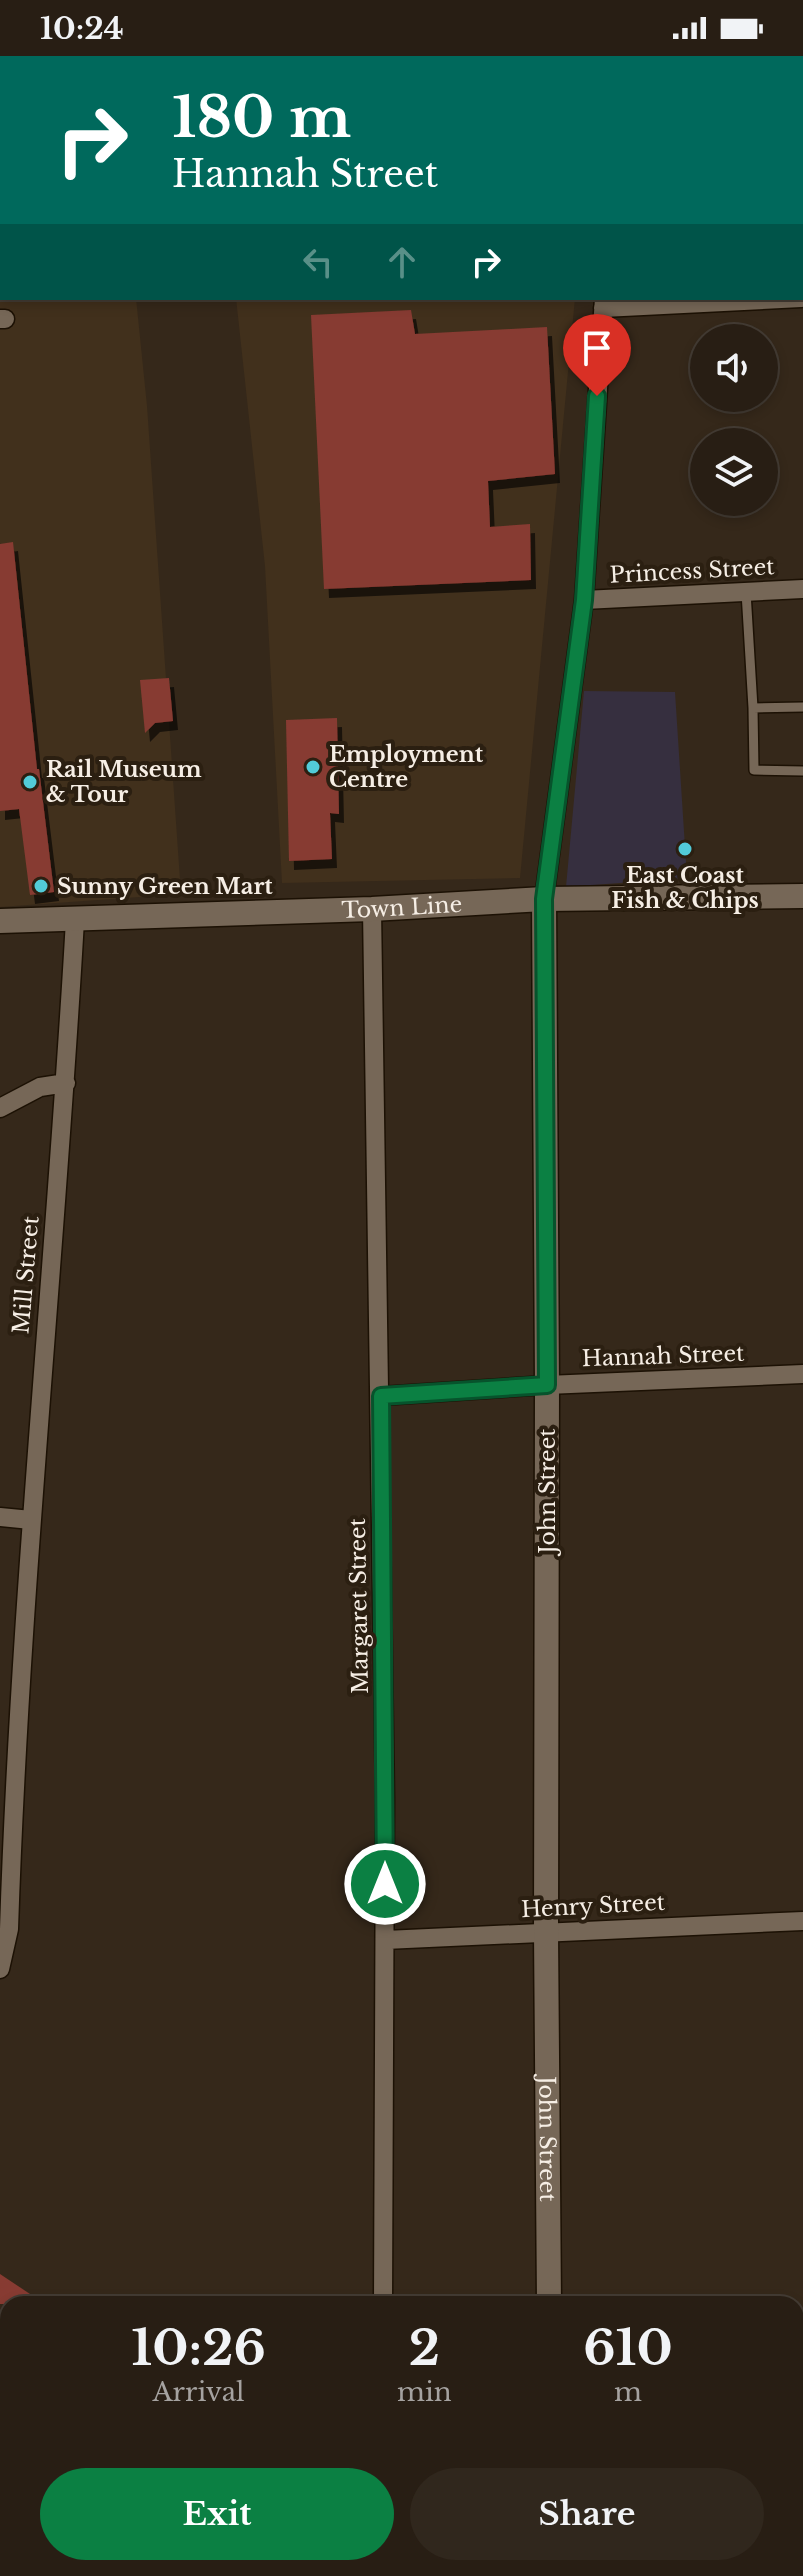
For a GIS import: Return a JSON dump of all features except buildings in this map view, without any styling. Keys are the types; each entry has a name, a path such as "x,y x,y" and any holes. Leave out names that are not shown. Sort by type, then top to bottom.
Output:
{"main road":[{"name":"Town Line","path":"0,921 372,909 544,899 803,896"},
{"name":"John Street","path":"544,899 549,2296"}],"street":[{"path":"604,303 723,300"},
{"name":"John Street","path":"544,899 584,600 604,303"},
{"name":"Princess Street","path":"584,600 803,589"},
{"name":"Margaret Street","path":"372,909 381,1396 385,1940 383,2296"},
{"name":"Mill Street","path":"0,1969 9,1929 31,1520 66,1083 75,920"},
{"path":"0,1108 40,1087 66,1083"},
{"name":"Hannah Street","path":"381,1396 803,1374"},
{"path":"0,1517 31,1520"},
{"name":"Henry Street","path":"385,1940 803,1921"}],"lane":[{"path":"746,592 754,770 803,771"},
{"path":"753,708 803,707"}],"shaded area":[{"path":"0,300 136,300 147,406 181,894 0,907"},
{"path":"236,300 575,300 520,878 282,883 265,566"},
{"path":"584,691 675,692 687,878 566,887"}],"place":[{"name":"Employment Centre","path":"313,767"},
{"name":"Rail Museum & Tour","path":"30,782"},
{"name":"East Coast Fish & Chips","path":"685,849"},
{"name":"Sunny Green Mart","path":"41,886"}],"route":[{"path":"385,1884 381,1396 547,1385 544,899 584,600 597,396"}]}
